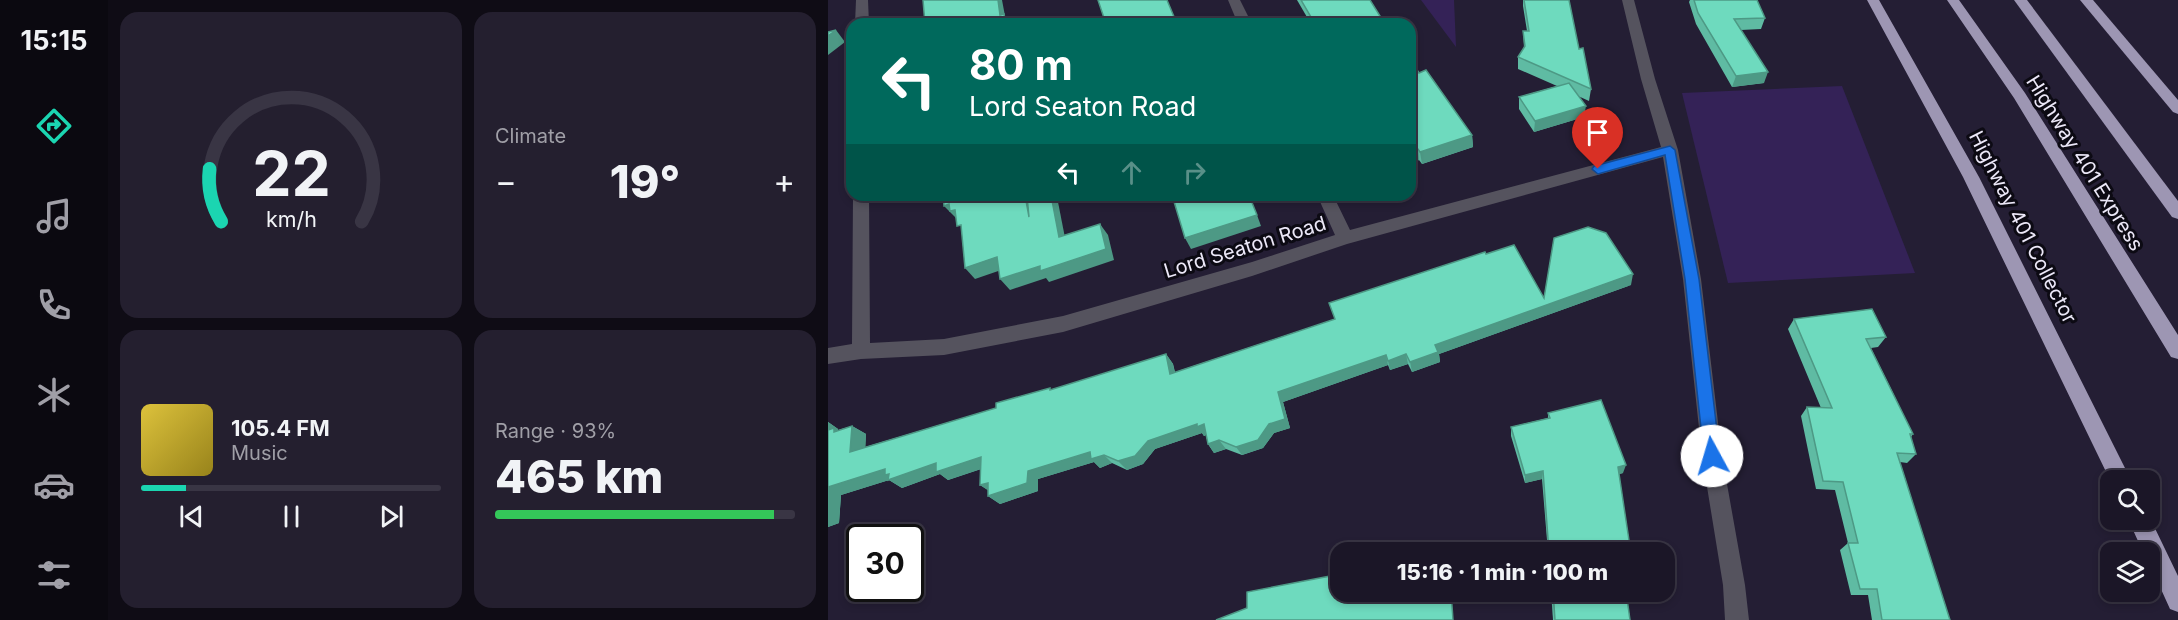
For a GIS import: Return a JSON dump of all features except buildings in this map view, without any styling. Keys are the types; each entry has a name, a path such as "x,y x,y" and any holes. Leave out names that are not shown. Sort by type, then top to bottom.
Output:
{"highway":[{"name":"Highway 401 Collector","path":"1873,0 1915,72 2007,245 2116,470"},
{"name":"Highway 401 Express","path":"1953,0 2020,96 2178,351"},
{"name":"Highway 401 Express","path":"2020,0 2178,213"},
{"path":"2086,0 2178,109"},
{"path":"2144,530 2178,601"}],"street":[{"path":"862,0 862,18"},
{"path":"1234,0 1242,18"},
{"path":"1628,0 1648,79 1670,150 1692,279 1712,456 1734,585 1737,620"},
{"name":"Lord Seaton Road","path":"828,356 861,351 944,347 1063,324 1252,269 1346,238 1670,150"},
{"path":"861,201 861,351"},
{"path":"1328,201 1346,238"}],"shaded area":[{"path":"1421,0 1454,0 1456,47"},
{"path":"1842,86 1915,273 1728,283 1682,93"}],"route":[{"path":"1598,169 1670,150 1692,279 1712,456"}]}
